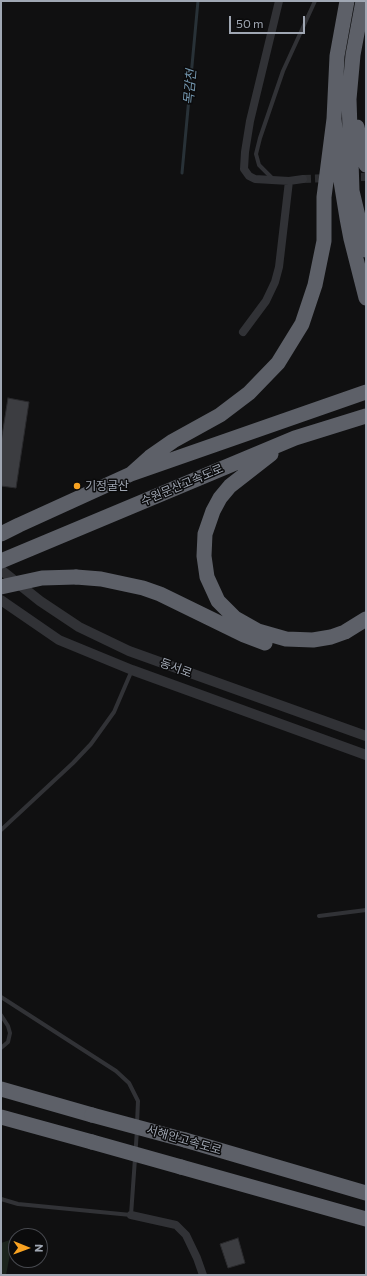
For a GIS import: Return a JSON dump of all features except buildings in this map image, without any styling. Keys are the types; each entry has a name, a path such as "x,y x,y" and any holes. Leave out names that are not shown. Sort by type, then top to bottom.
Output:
{"highway":[{"path":"131,474 150,457 174,441 220,415 249,392 278,363 302,324 315,285 324,241 324,197 334,119 338,56 347,1"},
{"path":"363,1 353,55 350,99 352,192 366,250"},
{"path":"350,99 366,165"},
{"path":"334,119 339,169 347,218 366,298"},
{"name":"수원문산고속도로","path":"1,534 131,474 366,392"},
{"name":"수원문산고속도로","path":"1,561 295,438 366,416"},
{"path":"295,438 274,452 230,486 220,498 213,511 205,534 204,556 207,578 218,601 235,618 258,631 286,639 312,640 331,637 352,629 366,619"},
{"path":"1,587 42,578 101,579 143,588 166,597 260,642 291,649 317,649 343,643 366,632"},
{"name":"서해안고속도로","path":"1,1089 185,1140 366,1193"},
{"path":"1,1117 366,1219"}],"street":[{"path":"279,1 250,121 244,169 249,176 255,180 303,180"},
{"path":"244,332 266,301 279,267 289,181"},
{"name":"동서로","path":"1,570 40,602 79,627 129,651 366,736"},
{"name":"동서로","path":"1,600 59,640 132,670 366,755"},
{"path":"131,1215 176,1225 186,1235 203,1275"}],"lane":[{"path":"273,179 259,165 256,154 283,71 315,1"},
{"path":"1,830 73,763 91,744 114,712 132,670"},
{"path":"319,916 366,910"},
{"path":"1,997 116,1072 129,1083 138,1101 131,1215 18,1204 1,1198"},
{"path":"1,1015 8,1026 10,1033 8,1042 1,1048"}],"shaded area":[{"path":"8,1241 8,1265 6,1275 1,1275 1,1243"}],"waterway":[{"name":"목감천","path":"182,173 198,1"}],"tunnel":[{"path":"349,177 366,177"},
{"path":"303,179 329,178"}],"place":[{"name":"기정굴산","path":"77,486"}]}
